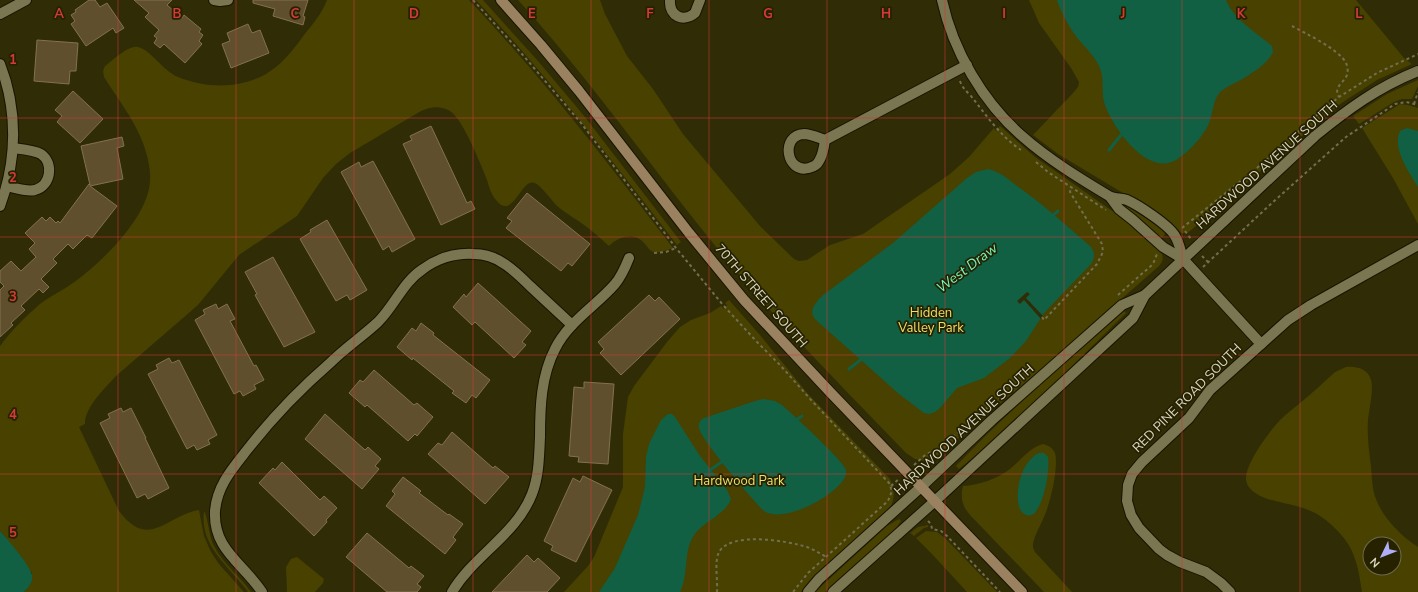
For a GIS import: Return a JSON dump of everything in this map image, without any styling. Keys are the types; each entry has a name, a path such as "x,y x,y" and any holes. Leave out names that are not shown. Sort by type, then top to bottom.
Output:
{"main road":[{"name":"70TH STREET SOUTH","path":"501,0 579,91 689,233 744,300 1022,592"}],"street":[{"path":"0,14 26,0"},
{"path":"214,0 220,2 228,0"},
{"path":"670,0 669,4 673,12 684,18 695,13 700,0"},
{"path":"942,0 955,41 966,65 1000,114 1018,133 1049,157 1111,198 1119,209 1163,248 1183,259"},
{"path":"0,64 6,82 14,126 13,148 7,186 0,206"},
{"path":"825,140 966,65"},
{"name":"HARDWOOD AVENUE SOUTH","path":"833,592 1133,318 1145,295 1292,157 1344,112 1361,100 1389,84 1418,71"},
{"path":"7,186 24,190 35,190 43,185 49,172 47,162 39,153 13,148"},
{"path":"1111,198 1126,200 1165,225 1175,236 1183,259"},
{"name":"RED PINE ROAD SOUTH","path":"1230,592 1206,572 1175,560 1159,549 1133,520 1128,507 1127,495 1131,477 1139,464 1189,418 1210,390 1288,320 1306,308 1418,245"},
{"path":"262,592 247,573 228,554 218,535 215,511 217,498 221,487 228,474 250,445 286,404 330,362 379,320 415,274 434,262 452,256 474,254 495,258 512,269 572,326"},
{"path":"452,592 471,567 515,524 530,500 536,483 540,413 546,374 550,361 558,344 572,326 614,285 622,274 629,258"},
{"name":"RED PINE ROAD SOUTH","path":"1183,259 1261,344"},
{"name":"HARDWOOD AVENUE SOUTH","path":"808,592 819,580 992,420 1122,305 1145,295"}],"path":[{"path":"473,0 581,123 676,248 723,305 753,339 780,365 889,482 892,491 888,501 804,577 793,592"},
{"path":"1292,26 1321,43 1345,61 1348,67 1348,73 1337,88 1339,97"},
{"path":"1182,228 1263,163 1339,97 1377,73 1418,54"},
{"path":"1414,104 1418,92"},
{"path":"1208,262 1346,137 1395,104 1406,102 1418,105"},
{"path":"1059,184 1061,180"},
{"path":"1042,318 1044,320 1091,272 1103,252 1102,244 1070,192 1071,187"},
{"path":"654,253 666,252 676,248"},
{"path":"1117,296 1153,264 1157,253"},
{"path":"920,459 943,445 1007,392"},
{"path":"932,529 947,536 1000,592"},
{"path":"717,592 718,555 724,548 736,541 752,539 788,543 806,547 826,556"}],"green space":[{"path":"327,0 469,0 549,90 673,248 661,252 654,252 637,237 632,236 627,236 617,240 609,246 591,230 556,205 535,183 530,183 525,186 512,203 507,206 502,205 491,193 466,132 455,116 450,111 439,107 428,108 421,111 350,153 336,164 323,178 297,216 239,255 198,305 116,376 88,411 85,424 79,427 119,511 130,523 140,528 149,530 188,513 199,510 204,536 211,552 219,564 244,592 24,592 28,588 32,578 32,573 0,531 0,346 14,329 44,301 69,286 97,264 109,252 132,224 141,210 147,195 150,181 150,172 143,143 130,117 104,77 103,71 105,66 125,50 138,47 148,52 173,74 190,81 203,84 229,85 254,80 276,67 288,56 317,18"},
{"path":"476,0 483,0 538,61 585,117 681,242 677,245 555,89"},
{"name":"Hidden Valley Park","path":"518,0 600,0 605,14 627,56 653,89 683,134 760,226 794,259 799,261 807,260 830,245 863,234 950,174 969,157 994,128 996,131 1000,126 1035,157 1131,224 1161,252 1163,256 1162,261 1159,266 1036,374 940,454 925,461 915,459 906,453 789,331 744,280 696,222 571,62"},
{"path":"1029,0 1356,0 1404,58 1412,64 1377,80 1340,104 1190,231 1187,233 1182,233 1138,202 1058,154 1033,135 1073,93 1078,87 1079,82 1071,68 1039,23"},
{"path":"1418,80 1418,86 1412,99 1402,99 1394,102 1359,124 1353,116 1387,94"},
{"path":"1400,104 1418,108 1418,224 1393,178 1362,128"},
{"path":"1125,205 1161,228 1165,232 1164,236 1160,238 1158,237 1124,207"},
{"name":"Hardwood Park","path":"729,300 760,335 808,394 890,479 894,497 889,509 825,567 801,592 564,592 588,566 594,557 623,487 623,434 628,397 634,386 680,327 691,320 710,313 721,306 724,309 727,305 725,303"},
{"path":"1124,311 1126,313 1024,413 959,469 956,466 1017,406"},
{"path":"1346,367 1362,369 1370,376 1372,394 1368,431 1372,483 1379,506 1388,520 1405,538 1418,547 1418,592 1362,592 1358,567 1353,552 1345,539 1335,528 1323,518 1311,511 1265,498 1250,489 1248,486 1246,480 1249,467 1261,445 1277,424 1335,372"},
{"path":"1043,444 1047,445 1054,451 1056,467 1049,503 1035,537 1033,546 1035,552 1072,592 1044,592 970,515 962,501 963,486 994,479 1010,469 1029,451"},
{"path":"204,511 212,542 227,564 251,592 248,592 225,565 211,545 206,535"},
{"path":"899,519 901,521 894,531 825,592 815,592 887,526"},
{"path":"928,525 928,527 924,528 914,536 910,533 918,527"},
{"path":"926,531 937,532 945,538 997,592 967,592 916,538"},
{"path":"297,557 324,579 323,583 315,592 287,592 286,567 291,559"}],"water":[{"path":"1057,0 1226,0 1234,14 1272,46 1273,52 1268,60 1256,70 1220,92 1213,107 1207,128 1189,150 1174,161 1163,163 1152,161 1141,155 1131,145 1114,123 1104,102 1101,70 1092,55 1069,26"},
{"path":"1407,128 1418,131 1418,187 1406,167 1398,145 1400,131"},
{"path":"988,169 1004,176 1046,208 1091,247 1094,257 1091,264 1044,313 1026,341 1010,358 984,378 957,388 935,412 929,414 924,413 899,394 816,320 813,317 812,310 823,295 893,243 967,178 976,172"},
{"path":"763,399 775,401 782,405 836,457 846,470 845,478 828,495 815,503 786,513 774,514 764,511 718,457 702,435 699,428 701,420 704,418"},
{"path":"668,414 672,414 675,417 700,456 727,490 731,499 728,505 719,514 698,530 694,535 688,549 683,585 680,592 599,592 615,568 638,515 645,487 646,457 649,444 661,420"},
{"path":"1039,453 1044,453 1048,457 1046,487 1038,509 1034,514 1026,515 1021,511 1018,503 1020,480 1024,469 1030,460"},
{"path":"0,531 18,552 32,575 31,582 24,592 0,592"}],"pier":[{"path":"1027,292 1030,294 1026,298 1043,316 1041,319 1024,300 1020,304 1017,301"}],"building":[{"path":"89,0 95,0 100,7 107,3 124,28 116,33 113,28 86,46 71,24 75,21 71,15 76,12 75,10"},
{"path":"134,0 172,0 167,5 182,18 184,15 201,29 199,32 203,35 199,41 202,44 185,63 164,44 160,48 154,43 157,38 154,36 159,30 145,17 149,13"},
{"path":"253,0 308,0 303,16 305,17 303,25 273,16 275,9 253,3"},
{"path":"248,24 252,33 260,30 269,53 231,68 222,44 230,41 227,33"},
{"path":"37,40 78,43 76,71 70,71 69,84 34,81"},
{"path":"73,91 103,119 80,143 57,122 62,116 55,110"},
{"path":"431,126 467,203 471,201 475,209 441,225 403,144 412,140 410,136"},
{"path":"122,137 124,146 117,148 123,179 90,186 117,206 92,238 87,235 73,249 68,244 53,259 57,263 41,279 49,287 43,293 39,289 21,306 25,310 11,323 13,325 0,337 0,290 4,286 0,282 0,271 11,261 21,271 36,257 29,249 35,243 25,233 42,217 46,221 50,217 56,223 58,221 60,223 89,184 90,185 81,146"},
{"path":"373,161 415,239 392,252 389,246 383,250 341,172 359,162 361,167"},
{"path":"527,193 590,244 572,266 568,263 561,271 506,228 512,221 507,218"},
{"path":"327,220 367,290 350,300 347,295 336,301 300,239 311,232 310,230"},
{"path":"273,257 315,332 284,347 255,295 257,294 245,272"},
{"path":"478,283 531,331 522,342 526,345 514,358 475,322 472,325 453,307 464,294 466,297"},
{"path":"649,295 655,301 659,297 680,319 621,375 600,353 604,349 598,342"},
{"path":"216,304 218,309 227,304 235,319 230,321 254,366 256,365 264,380 254,385 256,389 243,396 240,391 234,394 195,320 205,314 203,310"},
{"path":"421,323 434,333 433,335 490,380 476,398 472,395 466,403 452,393 454,391 397,347 412,328 416,331"},
{"path":"169,358 172,363 179,360 217,435 208,440 210,444 197,450 194,445 187,449 148,374 158,369 156,365"},
{"path":"374,370 414,405 417,403 433,417 417,436 415,434 408,441 367,405 365,407 349,393 360,380 363,382"},
{"path":"584,382 614,384 608,464 578,462 579,457 569,456 574,387 584,388"},
{"path":"121,408 123,412 131,408 169,488 148,499 145,494 137,498 100,423 110,418 108,414"},
{"path":"325,414 365,450 368,447 381,459 375,466 379,469 362,489 305,439"},
{"path":"452,432 493,468 495,466 509,477 485,504 428,454 438,443 442,445"},
{"path":"282,462 320,500 324,496 337,508 314,536 259,483 273,468 275,470"},
{"path":"583,476 612,490 576,562 551,550 553,546 544,541 573,478 580,482"},
{"path":"403,477 421,491 419,493 448,515 449,514 463,524 453,537 456,540 445,554 386,506 395,494 392,491"},
{"path":"367,533 409,568 411,566 424,576 417,584 421,587 417,592 387,592 346,557"},
{"path":"527,555 534,562 538,558 560,578 547,592 492,592"}],"waterway":[{"path":"1109,150 1121,135"},
{"name":"West Draw","path":"1051,217 1058,211"},
{"name":"West Draw","path":"849,369 863,358"},
{"name":"West Draw","path":"795,421 802,416"},
{"name":"West Draw","path":"707,472 726,459"}]}
